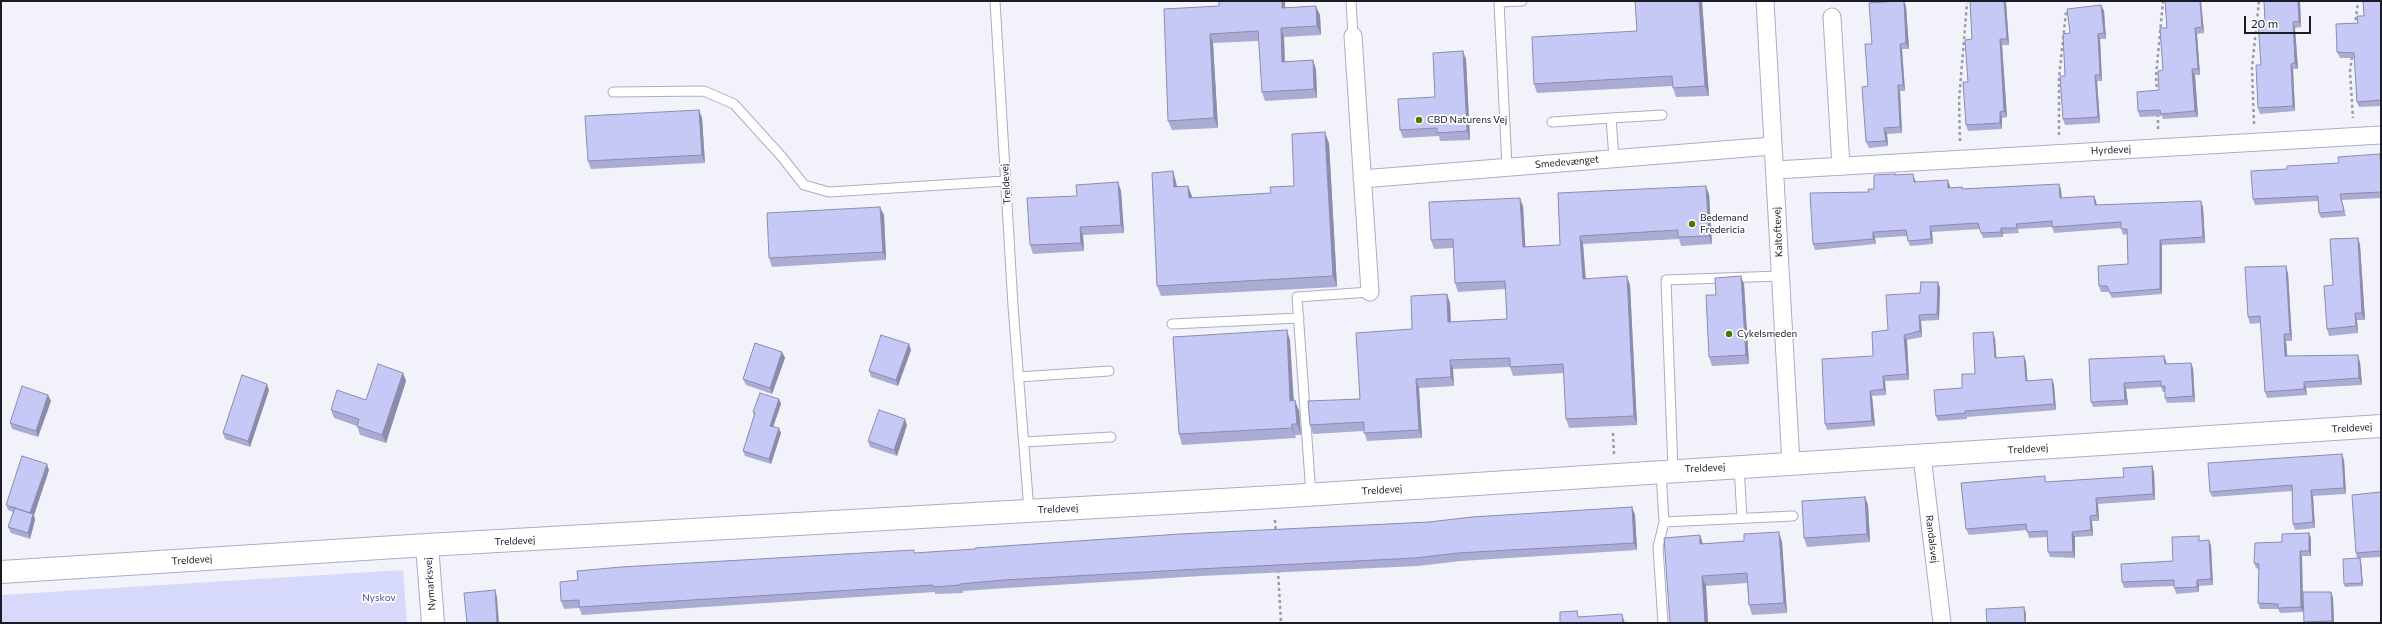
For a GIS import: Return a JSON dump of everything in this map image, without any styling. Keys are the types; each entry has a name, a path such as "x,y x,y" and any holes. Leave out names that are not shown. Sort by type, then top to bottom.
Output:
{"street":[{"name":"Kaltoftevej","path":"1765,1 1791,464"},
{"path":"1832,17 1841,166"},
{"path":"1353,36 1370,292"},
{"name":"Hyrdevej","path":"1774,170 2381,135"},
{"name":"Smedevænget","path":"1362,179 1772,146"},
{"name":"Treldevej","path":"1,572 427,545 1311,495 1667,470 1922,456 2381,426"},
{"name":"Randalsvej","path":"1922,456 1942,623"},
{"name":"Nymarksvej","path":"427,545 433,623"}],"lane":[{"name":"Treldevej","path":"995,1 1018,377 1029,511"},
{"path":"1351,1 1353,36"},
{"path":"1508,167 1499,2 1522,1"},
{"path":"613,92 704,91 734,104 782,157 804,185 829,192 1006,181"},
{"path":"1552,122 1662,115"},
{"path":"1611,118 1614,159"},
{"path":"1663,623 1658,547 1664,522 1667,470 1666,280 1780,276"},
{"path":"1311,495 1297,297 1370,292"},
{"path":"1172,324 1299,318"},
{"path":"1018,377 1109,371"},
{"path":"1024,442 1111,437"},
{"path":"1739,466 1742,518"},
{"path":"1664,522 1793,516"}],"path":[{"path":"2157,100 2156,76 2163,1"},
{"path":"2254,142 2252,68 2259,1"},
{"path":"2354,32 2358,1"},
{"path":"1960,159 1959,100 1967,3"},
{"path":"2059,153 2059,78 2066,12"},
{"path":"2352,55 2350,70 2354,136"},
{"path":"2157,108 2159,148"},
{"path":"1613,433 1614,461"},
{"path":"1274,497 1276,540"},
{"path":"1278,562 1281,623"}],"green space":[{"name":"Nyskov","path":"403,570 407,623 1,623 1,595"}],"building":[{"path":"1219,1 1282,1 1282,8 1316,6 1317,26 1281,28 1282,62 1313,60 1314,89 1262,92 1258,31 1210,34 1214,118 1168,121 1164,9 1219,6"},
{"path":"1635,1 1699,1 1705,86 1673,88 1672,76 1534,84 1532,37 1637,31"},
{"path":"1904,1 1906,43 1900,44 1903,85 1898,85 1900,127 1884,128 1886,141 1866,142 1862,87 1868,86 1865,44 1872,44 1869,3"},
{"path":"1970,1 2004,1 2007,39 2000,39 2004,111 2000,112 2000,123 1966,125 1963,82 1968,82 1965,40 1972,39"},
{"path":"2165,1 2200,1 2202,27 2195,28 2198,69 2192,69 2195,111 2161,114 2160,110 2138,111 2137,92 2159,90 2158,71 2163,70 2160,28 2167,28"},
{"path":"2264,1 2298,1 2299,21 2293,22 2295,63 2291,64 2293,106 2258,108 2256,65 2261,65 2258,22 2265,22"},
{"path":"2363,1 2381,1 2381,100 2357,102 2354,53 2337,52 2336,24 2358,23 2357,16 2364,16"},
{"path":"2101,5 2104,33 2098,34 2100,75 2095,75 2098,117 2063,119 2060,76 2065,76 2063,34 2070,33 2067,9"},
{"path":"1463,51 1467,131 1437,133 1437,128 1400,130 1398,99 1435,97 1433,53"},
{"path":"699,110 702,155 588,161 585,116"},
{"path":"1325,132 1333,276 1157,286 1152,173 1173,171 1174,187 1188,186 1189,198 1271,193 1270,187 1294,186 1292,134"},
{"path":"2380,154 2381,192 2340,194 2344,211 2319,213 2318,196 2253,199 2251,171 2287,169 2287,166 2339,163 2338,157"},
{"path":"1913,174 1914,182 1948,180 1948,188 1962,187 1962,189 2059,184 2060,198 2094,196 2095,205 2201,201 2203,237 2160,240 2160,289 2110,293 2107,286 2099,286 2098,266 2128,264 2127,229 2121,229 2121,222 2052,227 2052,221 2016,224 2017,228 2001,228 2001,232 1981,233 1978,223 1930,226 1931,239 1908,241 1906,230 1873,232 1873,239 1813,244 1810,193 1869,192 1868,189 1874,189 1874,175"},
{"path":"1118,182 1121,225 1080,227 1081,243 1030,245 1027,198 1077,196 1076,185"},
{"path":"1706,186 1709,236 1678,237 1678,230 1580,236 1583,279 1627,276 1634,416 1566,419 1563,364 1510,367 1510,358 1450,360 1451,377 1416,379 1419,430 1364,433 1364,422 1310,425 1308,401 1360,399 1356,333 1412,329 1411,296 1447,294 1448,322 1507,319 1505,281 1455,283 1453,239 1431,240 1429,202 1520,198 1523,247 1560,245 1558,193"},
{"path":"880,207 883,252 769,258 767,213"},
{"path":"2358,238 2362,313 2355,313 2356,326 2327,329 2324,286 2333,285 2330,239"},
{"path":"2286,266 2290,334 2284,334 2285,356 2358,355 2359,378 2304,382 2304,389 2265,392 2260,316 2248,317 2245,267"},
{"name":"Cykelsmeden","path":"1741,276 1746,355 1709,357 1706,295 1716,295 1715,278"},
{"path":"1921,282 1938,282 1937,314 1919,315 1920,331 1904,335 1907,374 1883,376 1884,389 1870,391 1872,421 1825,424 1822,359 1873,356 1872,332 1888,330 1886,295 1920,293"},
{"path":"1287,330 1290,401 1295,400 1297,424 1292,424 1292,428 1179,434 1173,337"},
{"path":"1993,332 1995,358 2024,356 2026,381 2052,379 2054,404 1965,411 1965,413 1936,416 1934,390 1962,388 1962,374 1975,374 1973,333"},
{"path":"881,335 909,344 896,380 869,371"},
{"path":"755,343 782,352 770,388 743,379"},
{"path":"2164,356 2165,364 2191,363 2193,396 2165,398 2165,386 2161,386 2161,381 2124,383 2125,400 2091,402 2089,359"},
{"path":"378,364 403,373 382,435 357,426 359,419 331,410 337,390 366,400"},
{"path":"242,375 267,384 248,441 223,433"},
{"path":"22,386 48,395 36,431 10,423"},
{"path":"760,393 779,399 770,426 779,428 769,459 743,451 755,413 753,412"},
{"path":"879,410 905,419 894,450 868,441"},
{"path":"2342,454 2344,488 2311,490 2313,522 2293,524 2292,485 2210,492 2208,463"},
{"path":"22,456 47,464 30,513 6,505"},
{"path":"2152,466 2153,494 2096,498 2097,515 2090,516 2091,530 2072,532 2073,552 2048,552 2047,531 2027,532 2026,524 1966,529 1961,483 2045,476 2045,482 2124,477 2123,468"},
{"path":"2381,492 2381,551 2356,553 2352,495"},
{"path":"1865,497 1867,534 1804,538 1802,501"},
{"path":"1632,507 1634,543 1458,553 1415,558 1004,580 933,587 933,585 579,607 579,600 561,601 560,582 578,580 577,571 621,567 914,550 914,553 1180,534 1429,522 1472,517"},
{"path":"15,508 33,514 28,533 8,527"},
{"path":"1779,532 1784,603 1749,605 1747,573 1702,576 1705,623 1670,623 1664,538 1700,535 1700,544 1744,541 1744,534"},
{"path":"2309,533 2309,551 2300,551 2301,607 2278,608 2278,604 2258,603 2259,564 2254,563 2255,543 2282,542 2282,534"},
{"path":"2199,536 2199,541 2209,540 2211,579 2197,580 2197,587 2174,588 2174,580 2122,582 2121,564 2173,561 2172,537"},
{"path":"2360,558 2362,583 2344,584 2343,559"},
{"path":"495,590 497,623 467,623 464,593"},
{"path":"2303,592 2331,592 2332,621 2304,622"},
{"path":"2024,607 2025,623 1987,623 1986,609"},
{"path":"1577,611 1578,617 1622,614 1623,623 1560,623 1560,612"}],"place":[{"name":"CBD Naturens Vej","path":"1419,120"},
{"name":"Bedemand Fredericia","path":"1692,224"},
{"name":"Cykelsmeden","path":"1729,334"}]}
